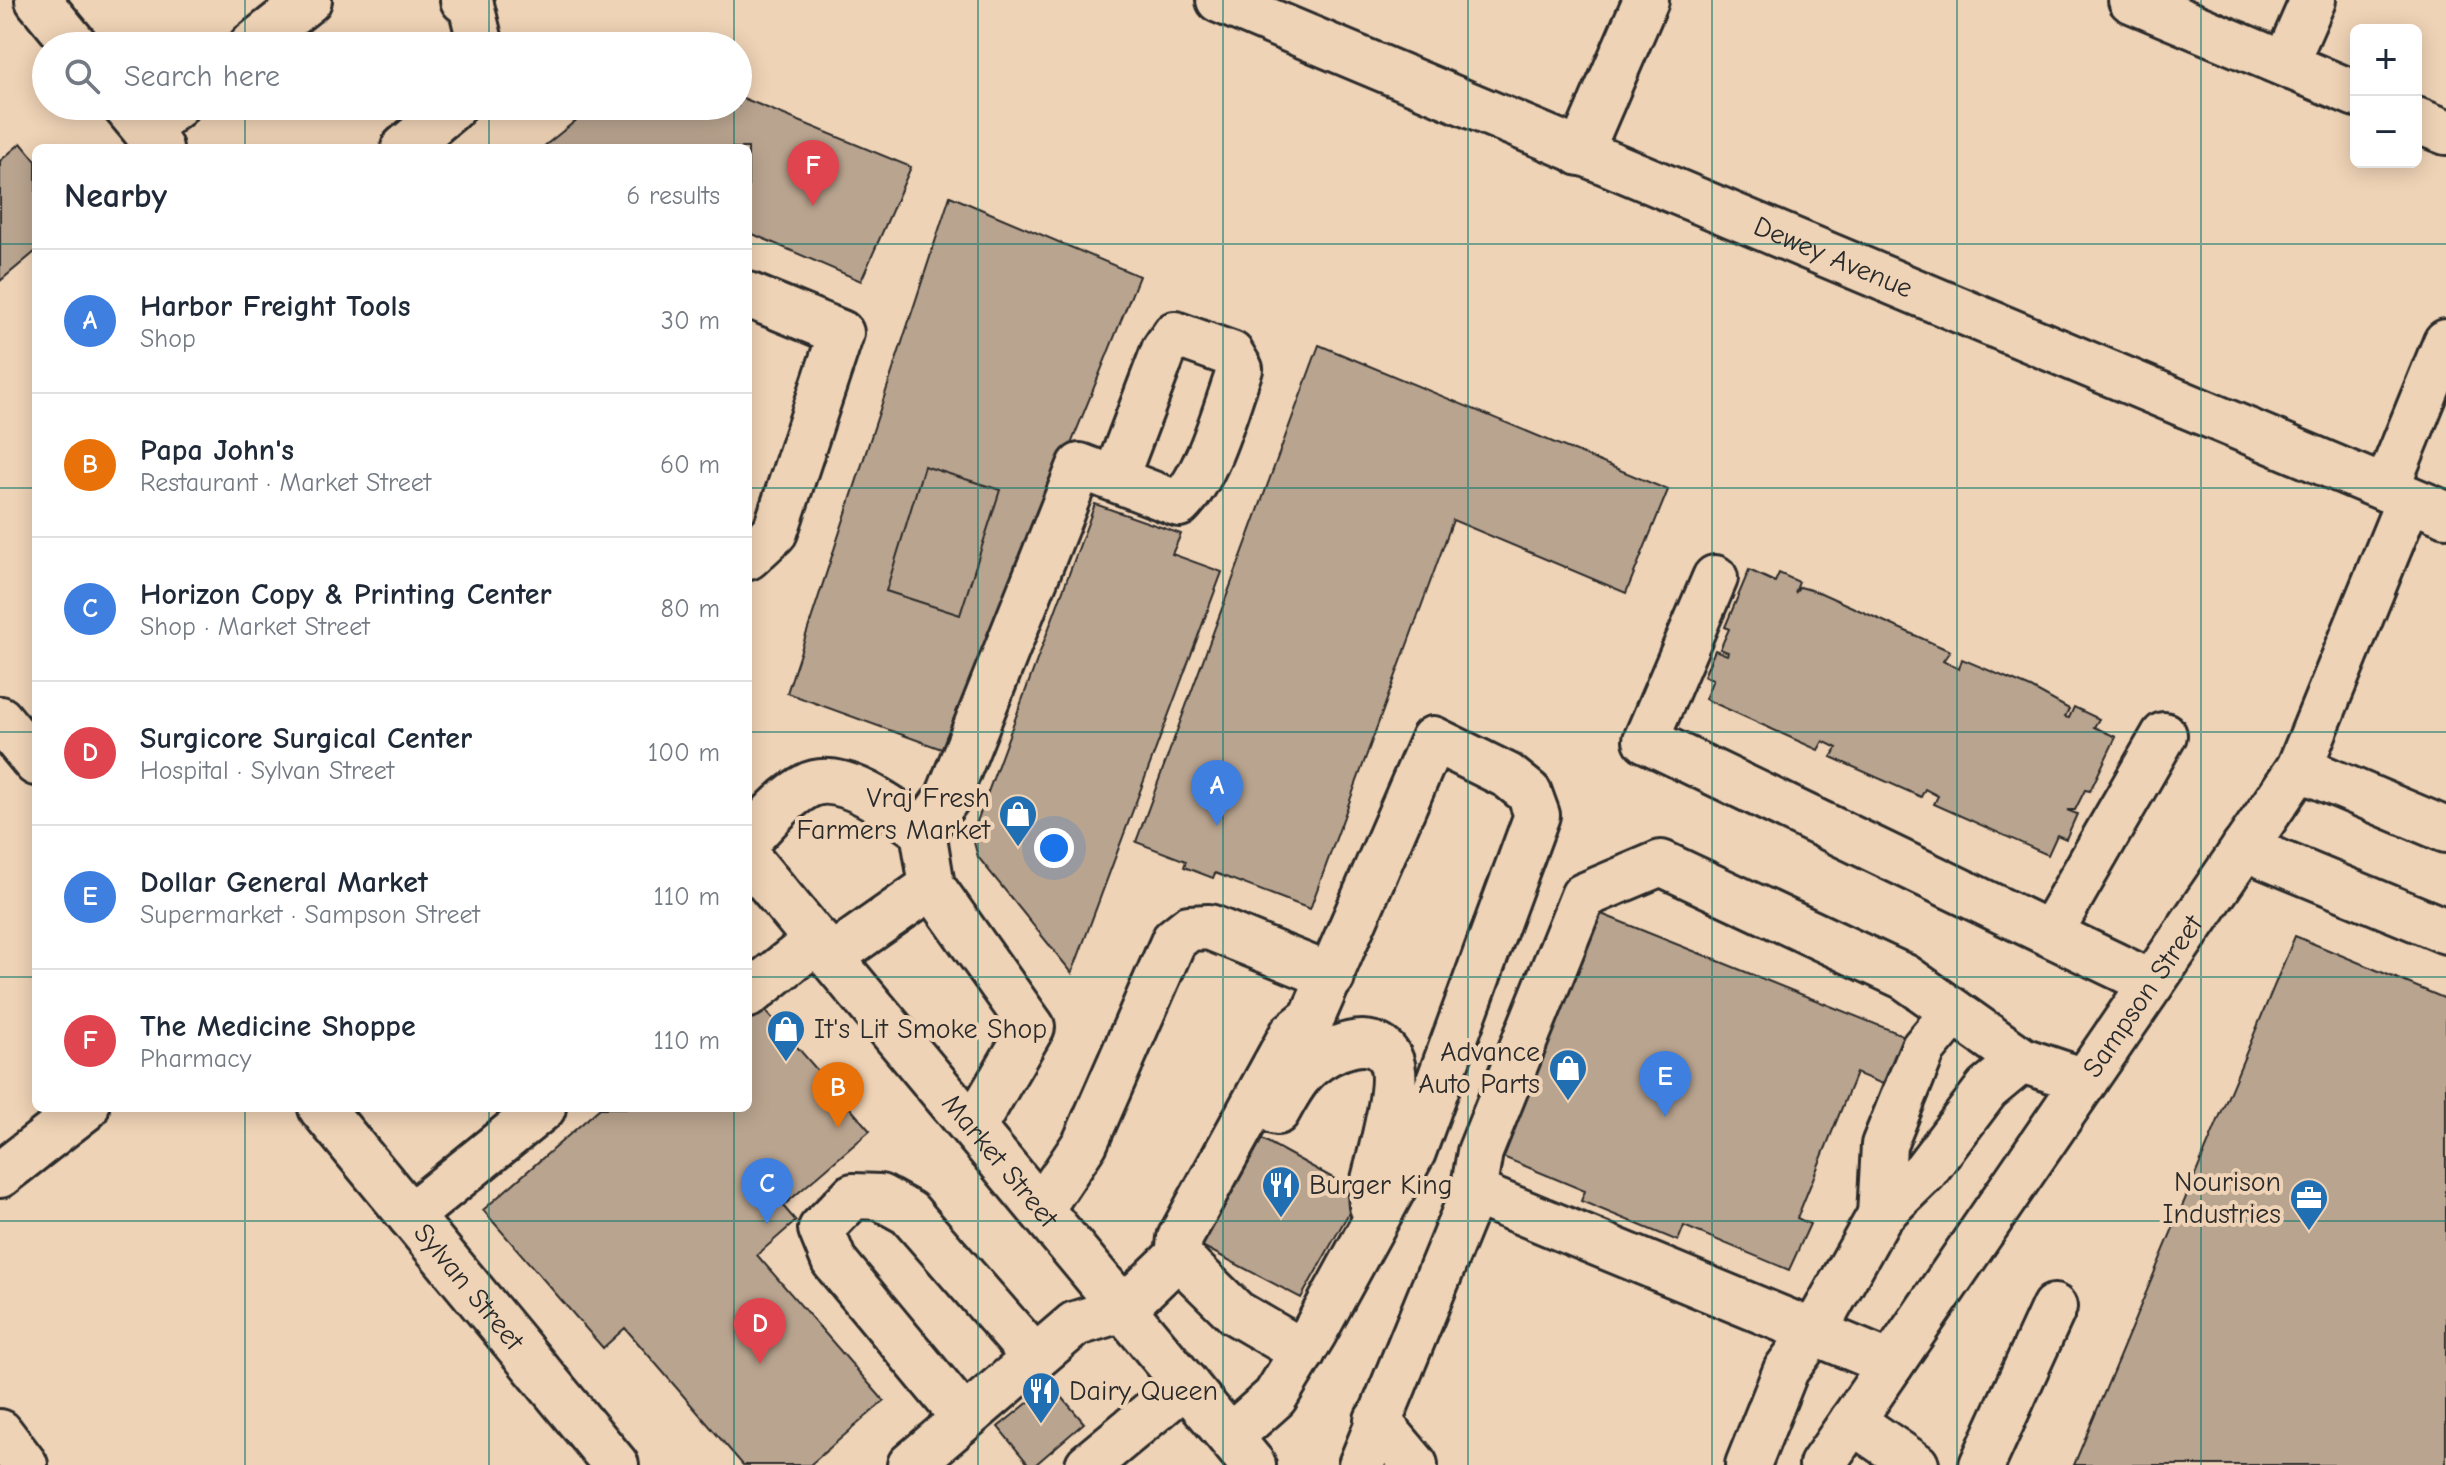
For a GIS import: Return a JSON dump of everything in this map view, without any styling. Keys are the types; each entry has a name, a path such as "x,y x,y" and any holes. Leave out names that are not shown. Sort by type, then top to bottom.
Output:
{"street":[{"path":"38,0 64,32"},
{"path":"269,32 309,0"},
{"path":"463,0 471,5 478,32"},
{"name":"Dewey Avenue","path":"1219,0 2414,500"},
{"path":"1580,153 1646,0"},
{"path":"2131,0 2350,91"},
{"path":"2285,64 2313,0"},
{"path":"409,144 437,120"},
{"path":"2422,122 2446,132"},
{"path":"752,297 841,333 775,532 752,553"},
{"name":"Sampson Street","path":"1822,1465 2299,768 2414,500 2446,342"},
{"path":"923,831 948,797 1080,466 1115,479"},
{"path":"1715,578 1646,740 2152,983"},
{"path":"0,719 32,758"},
{"path":"2050,933 2164,735"},
{"path":"1244,1457 1275,1397 1303,1352 1413,1152 1537,815 1529,793 1508,776 1433,739 1312,1018 1292,1034 1180,1238 1184,1262 1236,1313 1303,1352"},
{"path":"2299,768 2446,830"},
{"path":"752,836 784,803 809,784 830,781 880,799 923,831 932,886 1032,1027 973,1128"},
{"path":"2244,848 2446,931"},
{"name":"Market Street","path":"752,863 1244,1457"},
{"path":"1361,1465 1473,1192 1480,1152 1583,896 1661,863 1905,977 2022,1060 2085,1081"},
{"path":"752,993 932,886"},
{"path":"1041,1209 1085,1143 1174,940 1189,928 1209,927 1332,977"},
{"path":"1880,1215 1884,1145 1923,1049 1954,1012"},
{"path":"1312,1018 1346,1017 1381,1027 1415,1054 1436,1090"},
{"path":"910,1465 1075,1324 1123,1309 1184,1262 1291,1087 1309,1065 1349,1044 1367,1042 1379,1047 1391,1059 1394,1083 1371,1193 1373,1224"},
{"path":"1748,1465 1786,1370 1814,1332 1880,1215 1925,1171 1987,1089 2022,1060"},
{"path":"0,1175 81,1112"},
{"name":"Sylvan Street","path":"324,1112 616,1465"},
{"path":"410,1216 538,1112"},
{"path":"1473,1192 1891,1364"},
{"path":"964,1418 834,1261 821,1229 853,1196 880,1197 909,1213 1035,1358"},
{"path":"1982,1465 2054,1307"},
{"path":"1088,1465 1186,1384"},
{"path":"1377,1420 1415,1465"},
{"path":"1852,1421 1916,1465"},
{"path":"0,1432 25,1465"}],"building":[{"path":"752,102 911,167 861,281 752,234 752,144 547,144 577,120 752,120"},
{"path":"21,143 32,156 32,254 0,281 0,161"},
{"path":"950,196 1139,276 947,751 787,693"},
{"path":"1319,345 1668,490 1626,593 1453,520 1310,909 1215,873 1213,878 1184,867 1186,861 1136,842"},
{"path":"924,466 1000,490 960,615 886,591"},
{"path":"1095,504 1181,534 1172,554 1222,572 1072,973 978,857 972,835"},
{"path":"1749,570 1775,582 1779,573 1799,582 1795,593 1800,587 1821,593 1950,651 1943,661 1959,669 1962,659 2031,688 2069,709 2065,717 2069,718 2074,707 2099,719 2094,727 2116,737 2090,791 2085,790 2075,810 2067,810 2077,814 2066,839 2057,835 2048,855 1934,804 1938,796 1925,789 1921,797 1831,757 1837,748 1823,741 1818,750 1705,699 1713,679 1704,676 1715,650 1727,655 1728,652 1720,649 1729,629 1725,627"},
{"path":"1589,909 1910,1038 1890,1087 1856,1073 1797,1218 1810,1224 1789,1270 1684,1226 1678,1241 1581,1201 1585,1191 1491,1152"},
{"name":"Nourison Industries","path":"2295,936 2446,999 2446,1465 2074,1465"},
{"path":"759,1003 870,1131 783,1206 796,1221 757,1255 884,1401 810,1465 743,1465 625,1328 603,1348 483,1210 595,1112 752,1112 752,1009"},
{"name":"Burger King","path":"1262,1139 1360,1193 1301,1298 1202,1246"},
{"name":"Dairy Queen","path":"1051,1384 1084,1423 1035,1465 1029,1465 998,1427"}],"place":[{"name":"The Medicine Shoppe","path":"813,206"},
{"name":"Harbor Freight Tools","path":"1217,826"},
{"name":"Vraj Fresh Farmers Market","path":"1018,848"},
{"name":"It's Lit Smoke Shop","path":"786,1063"},
{"name":"Advance Auto Parts","path":"1568,1102"},
{"name":"Dollar General Market","path":"1665,1117"},
{"name":"Papa John's","path":"838,1128"},
{"name":"Burger King","path":"1281,1219"},
{"name":"Horizon Copy & Printing Center","path":"767,1224"},
{"name":"Nourison Industries","path":"2309,1232"},
{"name":"Surgicore Surgical Center","path":"760,1364"},
{"name":"Dairy Queen","path":"1041,1425"}]}
